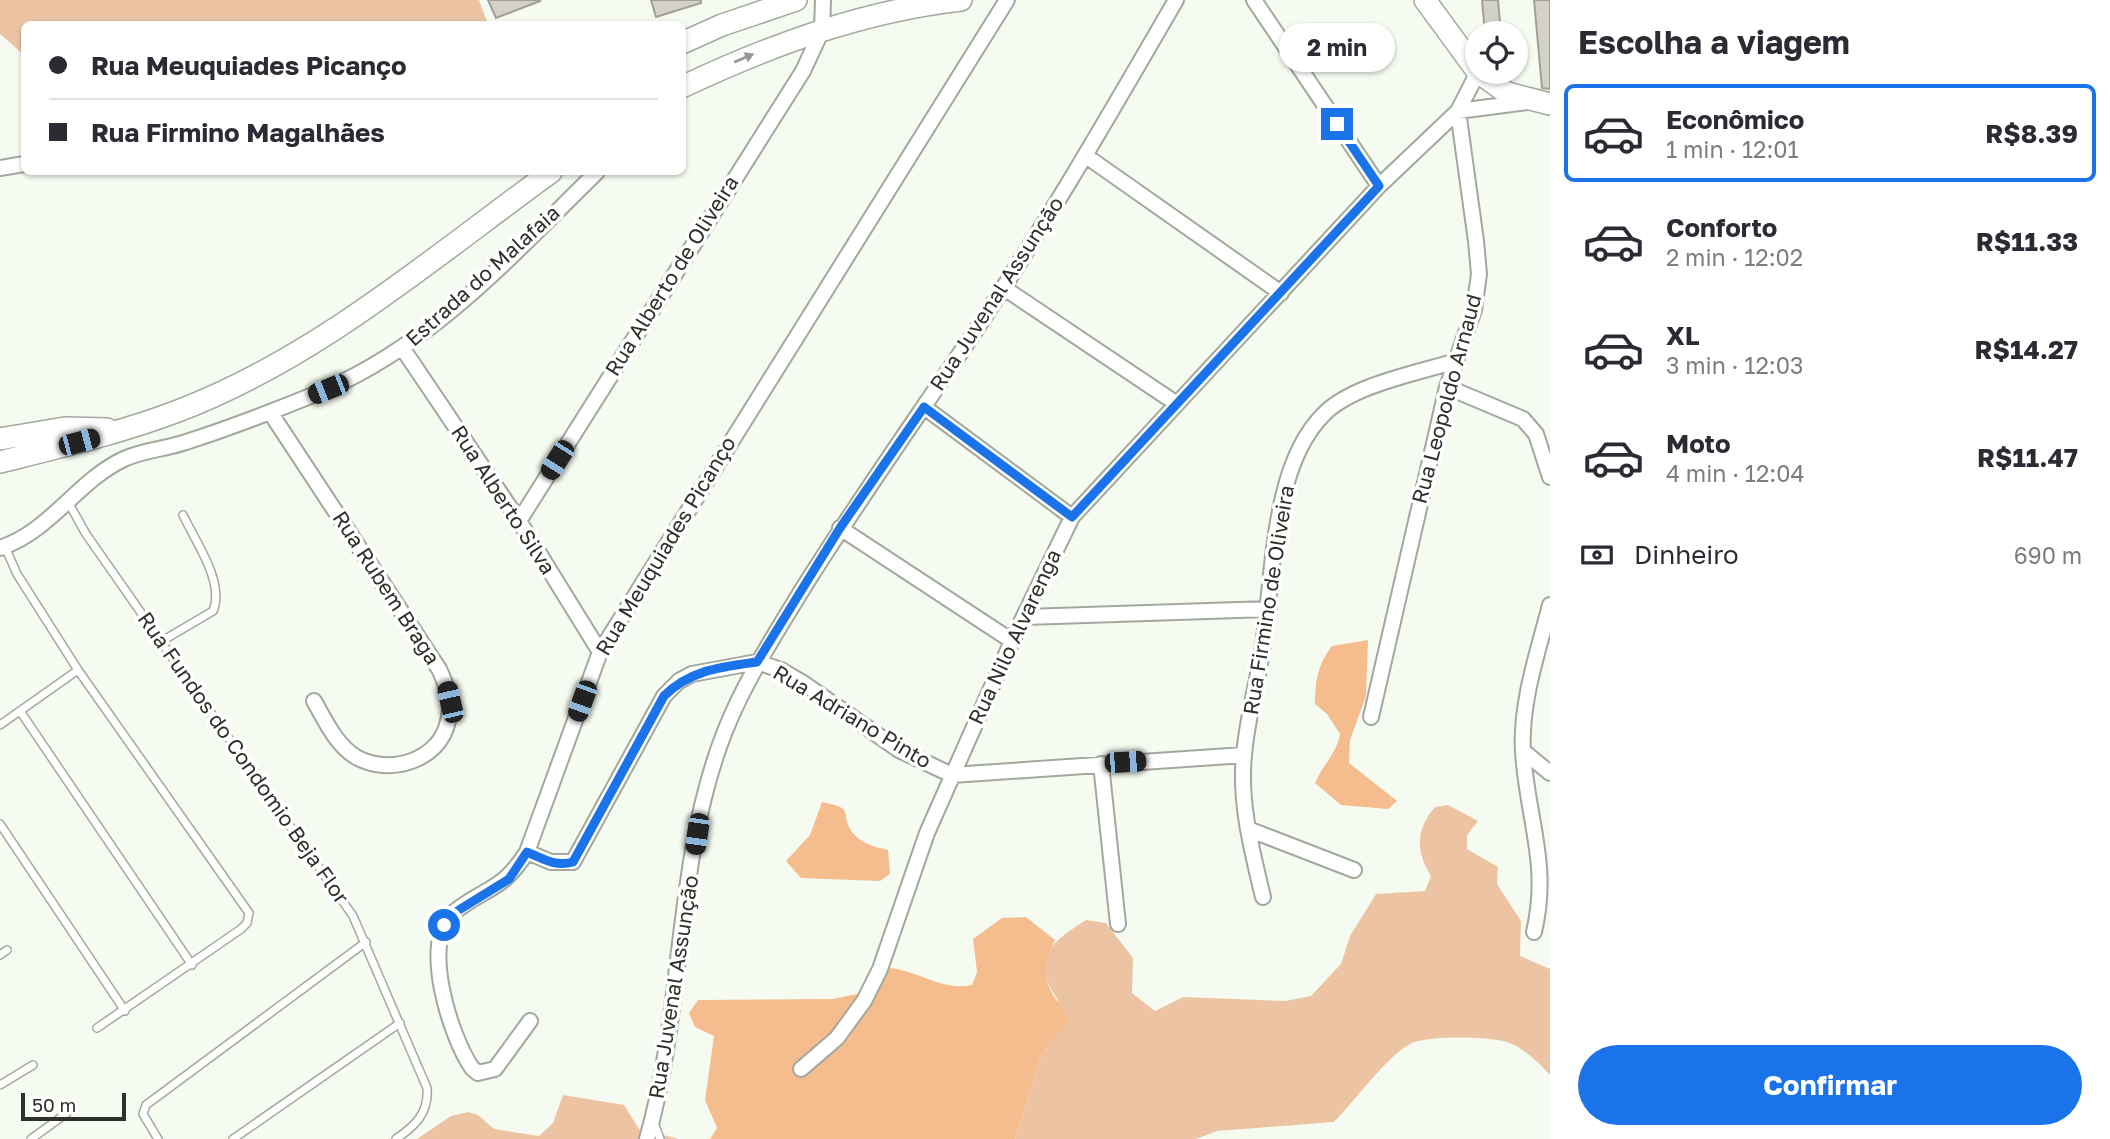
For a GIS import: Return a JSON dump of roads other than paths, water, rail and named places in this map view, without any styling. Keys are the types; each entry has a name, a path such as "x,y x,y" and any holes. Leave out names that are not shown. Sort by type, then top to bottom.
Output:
{"main road":[{"path":"686,41 722,25 796,0"},
{"path":"686,85 744,58 822,30 910,8 961,0"},
{"path":"1425,0 1465,54"},
{"path":"1495,84 1507,93 1541,103"},
{"path":"0,462 116,432 211,396 314,341 422,268 547,175"},
{"path":"0,439 85,426 116,432"}],"street":[{"path":"822,30 823,0"},
{"name":"Rua Meuquiades Picanço","path":"530,1021 495,1069 478,1073 466,1060 445,1001 439,959 439,939 444,925 454,913 509,879 527,852 600,652 647,571 1007,0"},
{"name":"Rua Juvenal Assunção","path":"648,1139 697,834 709,781 726,731 757,662 840,528 1004,289 1086,156 1175,0"},
{"path":"1254,0 1379,186"},
{"name":"Rua Alberto de Oliveira","path":"519,522 803,71 822,30"},
{"name":"Rua Nilo Alvarenga","path":"801,1069 837,1038 854,1019 880,969 927,833 1012,641 1072,517 1379,186 1458,111 1472,84"},
{"path":"1458,111 1541,103"},
{"name":"Rua Leopoldo Arnaud","path":"1371,717 1447,387 1474,310 1479,274 1458,111"},
{"path":"1086,156 1280,293"},
{"path":"0,168 21,164"},
{"name":"Estrada do Malafaia","path":"2,548 37,529 99,474 126,458 183,443 270,412 328,389 403,349 464,299 594,175"},
{"path":"1004,289 1177,404"},
{"name":"Rua Alberto Silva","path":"403,349 519,522 600,652"},
{"name":"Rua Firmino de Oliveira","path":"1263,897 1248,830 1244,755 1269,609 1282,500 1299,446 1325,412 1363,390 1457,361"},
{"path":"1447,387 1522,419 1536,434 1550,477"},
{"path":"924,407 1072,517"},
{"name":"Rua Rubem Braga","path":"270,412 439,669 450,702 444,735 423,757 400,765 356,757 336,739 314,701"},
{"path":"116,432 126,458"},
{"path":"840,528 1012,641"},
{"path":"1534,932 1542,877 1523,751 1530,689 1550,605"},
{"path":"1025,617 1269,609"},
{"name":"Rua Adriano Pinto","path":"527,852 551,862 573,862 664,696 678,681 692,674 757,662 781,670 899,750 952,775 1244,755"},
{"path":"1523,751 1550,773"},
{"path":"1101,764 1118,925"},
{"path":"1248,830 1354,870"}],"lane":[{"name":"Rua Fundos do Condomio Beja Flor","path":"68,502 353,916 427,1088 428,1100 421,1118 396,1139"},
{"path":"162,641 212,611 216,603 213,580 183,515"},
{"path":"2,548 78,670 249,913 247,923 241,929 125,1012 97,1028"},
{"path":"0,725 78,670"},
{"path":"20,711 192,965"},
{"path":"0,824 125,1012"},
{"path":"158,1139 143,1114 146,1105 366,942"},
{"path":"233,1139 400,1023"},
{"path":"0,1086 33,1065"},
{"path":"32,1139 67,1114"},
{"path":"653,1120 660,1139"}]}
